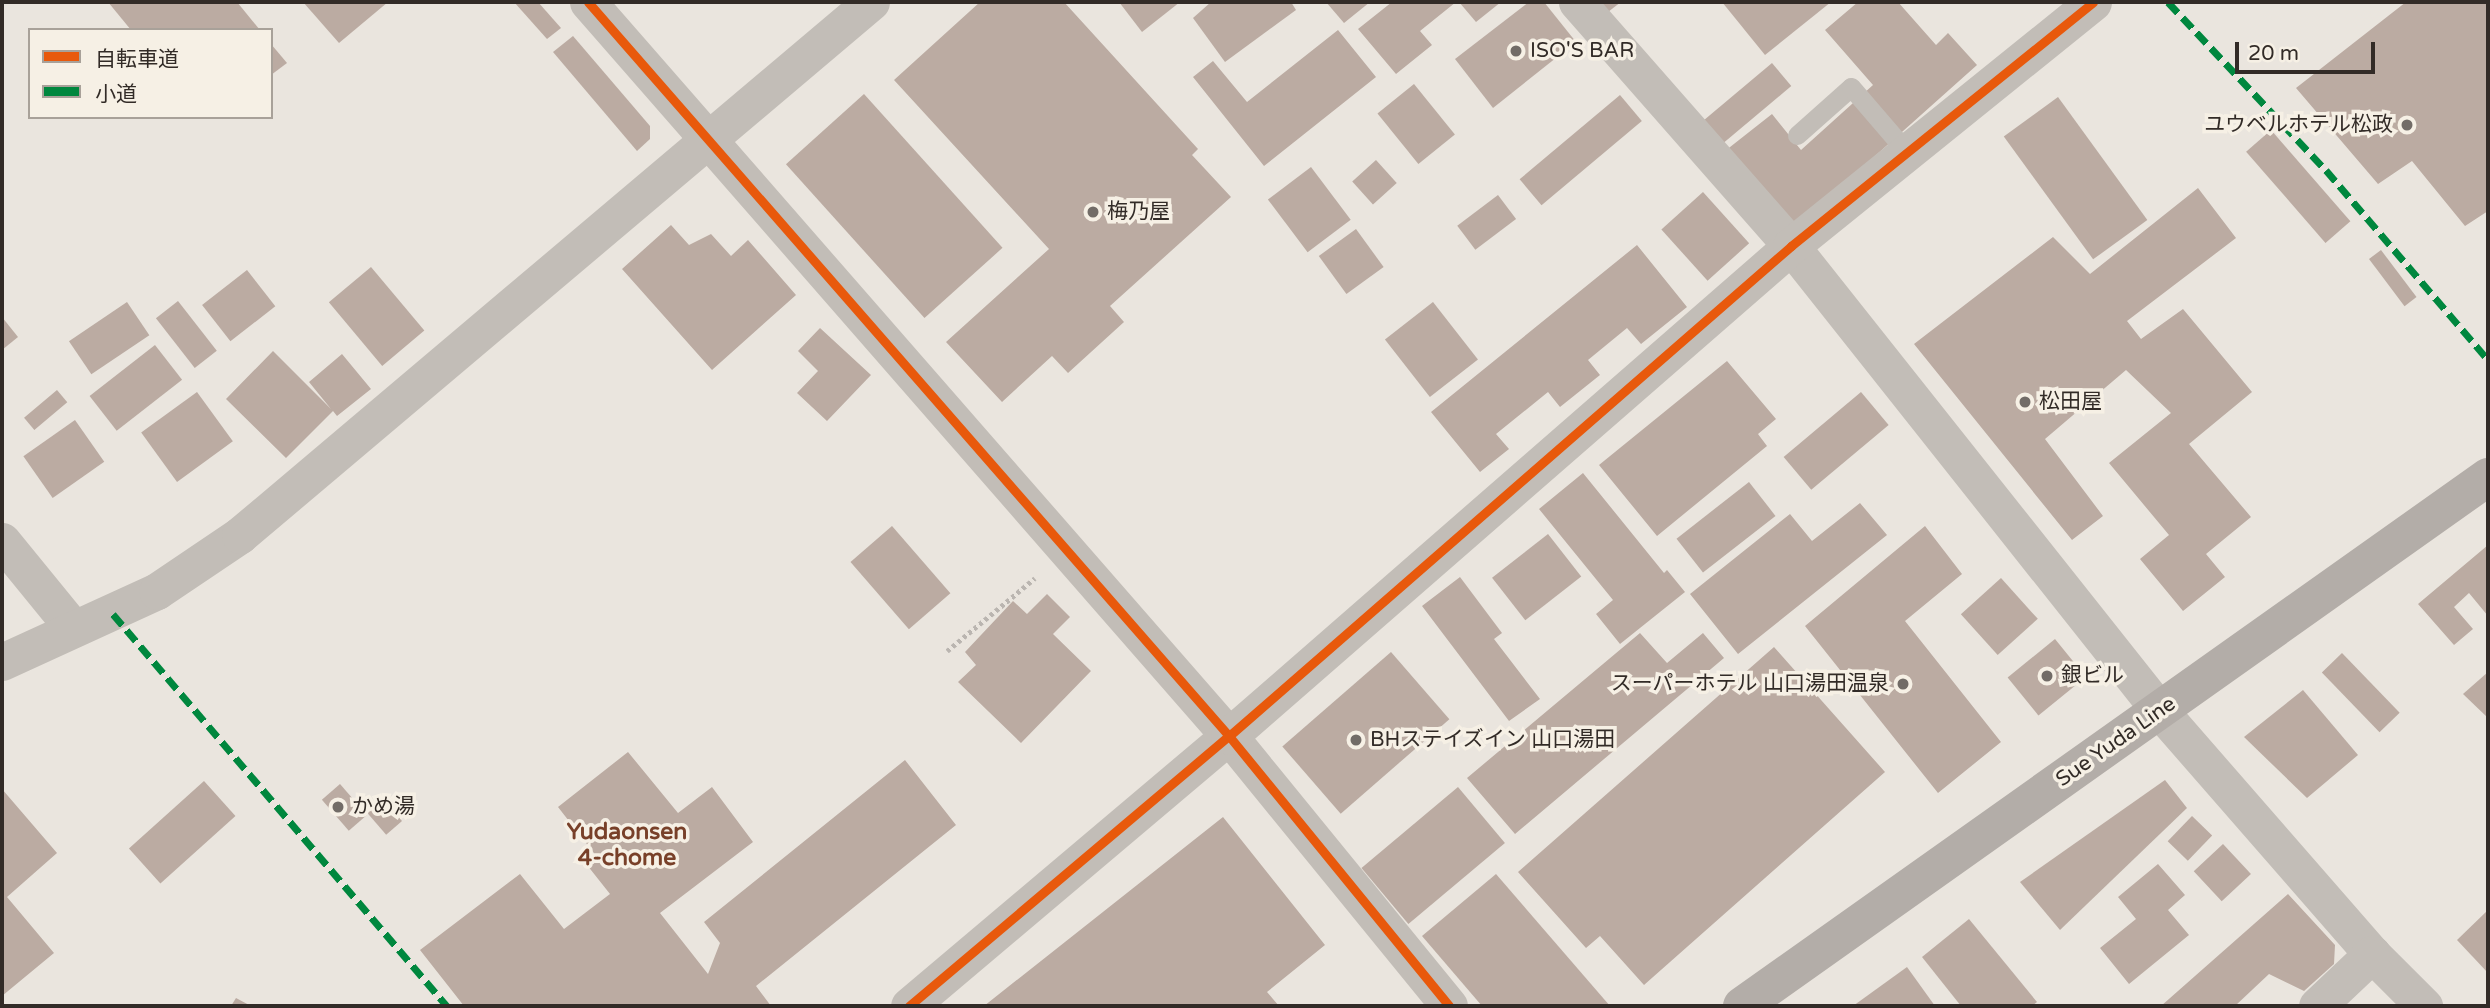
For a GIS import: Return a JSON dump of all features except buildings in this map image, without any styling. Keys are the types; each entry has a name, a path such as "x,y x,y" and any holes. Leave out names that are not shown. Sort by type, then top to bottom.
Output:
{"main road":[{"name":"Sue Yuda Line","path":"1742,1006 2488,477"}],"street":[{"path":"588,2 1229,736 1449,1006"},
{"path":"2,663 156,591 240,535 711,140 871,2"},
{"path":"1577,2 1791,246 2160,711 2372,954 2424,1006"},
{"path":"909,1006 1229,736 1791,246 2093,2"},
{"path":"2,541 73,628"},
{"path":"2317,1006 2372,954"}],"lane":[{"path":"1797,135 1851,88 1907,152"}],"path":[{"path":"947,651 1068,551"}],"marked path":[{"path":"2168,2 2326,170 2488,360"},
{"path":"113,614 447,1006"}],"cycle path":[{"path":"588,2 1229,736 1449,1006"},
{"path":"909,1006 1229,736 1791,246 2093,2"}],"place":[{"name":"ISO'S BAR","path":"1516,51"},
{"name":"ユウベルホテル松政","path":"2407,125"},
{"name":"梅乃屋","path":"1093,212"},
{"name":"松田屋","path":"2025,402"},
{"name":"銀ビル","path":"2047,676"},
{"name":"スーパーホテル 山口湯田温泉","path":"1903,684"},
{"name":"BHステイズイン 山口湯田","path":"1356,740"},
{"name":"かめ湯","path":"338,807"}],"district":[{"name":"Yudaonsen 4-chome","path":"627,845"}]}
